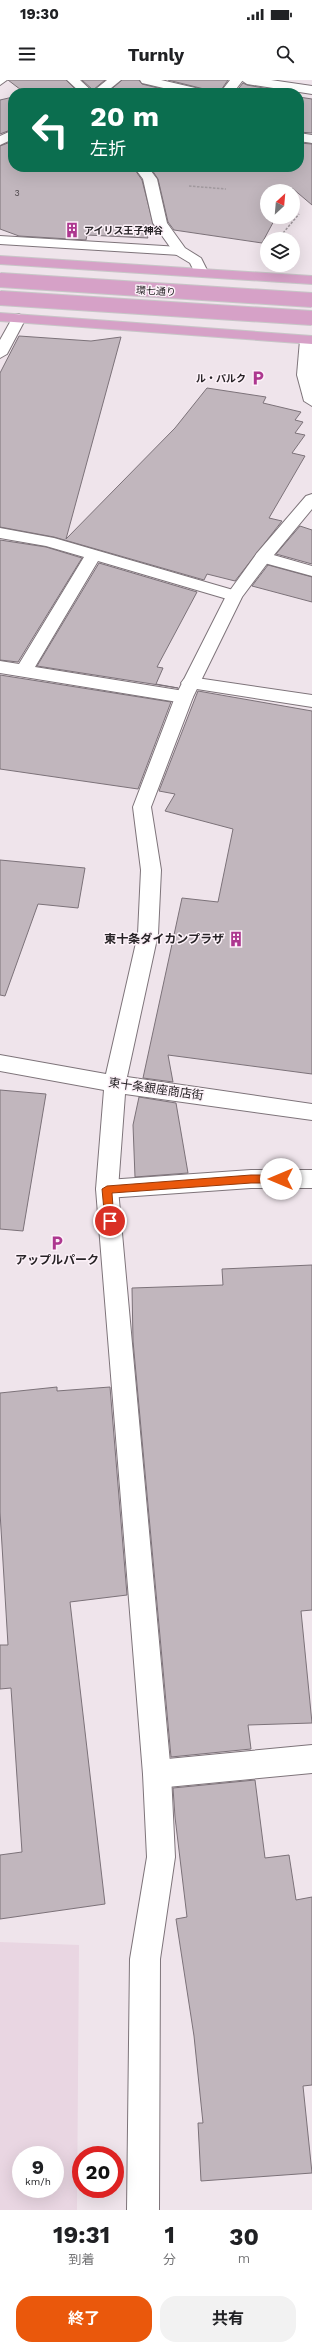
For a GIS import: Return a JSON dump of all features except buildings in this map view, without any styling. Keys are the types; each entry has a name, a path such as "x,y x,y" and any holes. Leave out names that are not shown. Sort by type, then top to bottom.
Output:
{"main road":[{"path":"0,260 312,280"},
{"name":"環七通り","path":"0,280 312,300"},
{"name":"環七通り","path":"0,298 312,318"},
{"path":"0,317 310,340"}],"street":[{"path":"73,80 82,88"},
{"path":"104,88 115,80"},
{"path":"146,80 179,88"},
{"path":"230,88 237,80"},
{"path":"247,80 299,88"},
{"path":"145,172 150,179 160,223 180,251 196,261 201,272"},
{"path":"150,179 156,172"},
{"path":"0,240 180,251"},
{"path":"0,354 19,318"},
{"path":"310,340 304,375 312,401"},
{"path":"143,2210 145,1959 161,1857 157,1774 107,1189 115,1084 148,934 151,870 142,807 187,690 234,596 263,557 312,499"},
{"path":"0,533 48,541 234,596"},
{"path":"24,670 93,555"},
{"path":"263,557 312,571"},
{"path":"0,667 187,690 312,701"},
{"name":"東十条銀座商店街","path":"0,1063 115,1084 312,1112"},
{"path":"107,1189 251,1179 312,1179"},
{"path":"157,1774 312,1758"}],"path":[{"path":"284,232 291,224"}],"shaded area":[{"path":"0,1942 79,1945 77,2146 72,2146 72,2198 77,2198 77,2210 0,2210"}],"place":[{"name":"アイリス王子神谷","path":"72,230"},
{"name":"ル・パルク","path":"258,378"},
{"name":"東十条ダイカンプラザ","path":"236,939"},
{"name":"アップルパーク","path":"57,1243"}],"route":[{"path":"110,1221 107,1189 251,1179 281,1179"}]}
